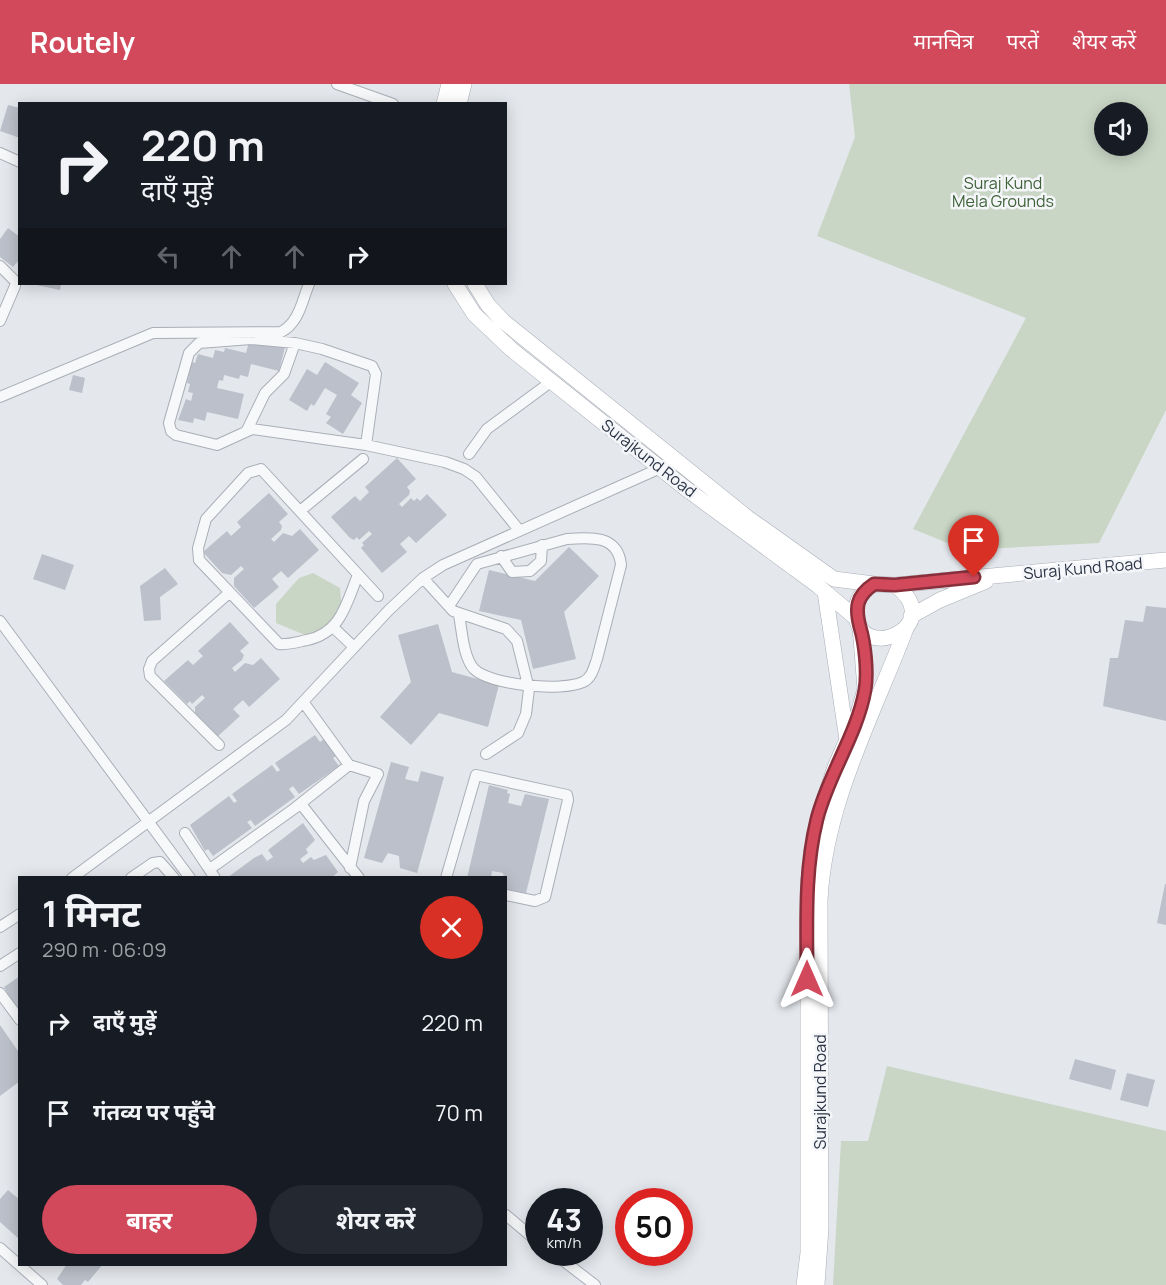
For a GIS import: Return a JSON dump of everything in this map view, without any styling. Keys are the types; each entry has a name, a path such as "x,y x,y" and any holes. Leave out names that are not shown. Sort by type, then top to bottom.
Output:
{"main road":[{"path":"444,102 449,84"},
{"path":"460,102 464,84"},
{"name":"Surajkund Road","path":"456,285 474,314 490,330 660,468 825,592 858,623 865,689 818,818 808,883 808,1253 804,1285"},
{"name":"Surajkund Road","path":"476,285 488,305 503,321 748,518 834,579 874,584"},
{"name":"Suraj Kund Road","path":"895,585 1166,560"},
{"path":"909,621 909,600 895,585 874,584 861,595 857,603 858,623 874,637 885,639 895,636 909,621 940,600 999,575"},
{"path":"825,592 847,740"},
{"name":"Surajkund Road","path":"817,1285 821,1228 820,900 823,858 835,807 909,621"}],"street":[{"path":"337,84 371,100"},
{"path":"0,153 18,161"},
{"path":"0,266 15,282 15,286 0,321"},
{"path":"0,398 141,335 167,331 281,332 290,328 296,319 309,285"},
{"path":"366,445 376,370 322,349 295,343 251,339 199,343 189,353 169,423 176,435 217,445 247,430 261,430 366,445 445,462 464,469 476,477 519,530"},
{"path":"247,430 265,393 284,374 295,343"},
{"path":"469,454 487,429 552,381"},
{"path":"300,511 363,459"},
{"path":"75,876 286,720 423,578 443,565 676,461"},
{"path":"358,575 334,628 317,638 279,644 198,560 198,548 206,519 248,473 261,469 378,596"},
{"path":"449,606 472,569 484,560 567,539 603,539 614,544 620,554 621,564 597,659 587,679 582,683 556,688 498,680 482,675 472,667 459,615"},
{"path":"501,556 512,572 530,571 541,561 542,545"},
{"path":"423,578 459,615 506,629 517,641 528,689 523,724 506,743 486,754"},
{"path":"219,745 150,676 149,669 152,661 229,593"},
{"path":"0,621 189,876"},
{"path":"334,628 354,647"},
{"path":"304,703 349,765 378,774 364,801 350,868"},
{"path":"185,833 212,873 349,765"},
{"path":"447,876 476,775 567,795 568,800 545,897 541,901 535,901 507,895"},
{"path":"301,804 357,876"},
{"path":"134,876 153,863 160,862 172,876"},
{"path":"0,927 18,915"},
{"path":"0,966 18,954"},
{"path":"0,993 18,1017"},
{"path":"507,1216 525,1231"},
{"path":"0,1248 18,1265"},
{"path":"20,1266 39,1284"},
{"path":"570,1266 595,1285"}],"green space":[{"name":"Suraj Kund Mela Grounds","path":"849,84 1166,84 1166,410 1099,543 965,550 913,529 1026,318 817,236 855,137"},
{"path":"313,573 340,588 342,612 317,635 305,635 276,623 276,604 299,578"},
{"path":"887,1066 1166,1131 1166,1285 833,1285 841,1141 868,1141"}],"building":[{"path":"8,105 18,108 18,137 0,131"},
{"path":"8,228 18,236 18,261 13,267 0,257 0,239"},
{"path":"37,285 61,285 60,290"},
{"path":"249,342 285,347 279,371 251,364 248,377 240,375 239,379 224,375 223,381 219,380 217,388 244,394 238,419 207,412 205,421 194,418 193,423 178,420 186,399 191,401 193,393 188,392 190,384 187,383 192,362 195,363 198,354 213,358 215,350 224,352 225,348 246,353"},
{"path":"325,362 359,383 351,395 362,403 343,434 326,423 331,417 326,414 337,395 325,388 314,406 311,404 307,411 289,400 307,369 317,375"},
{"path":"73,375 85,378 82,393 69,390"},
{"path":"397,458 416,479 407,487 410,491 409,495 399,504 402,507 411,498 414,501 417,498 420,501 427,494 447,515 416,543 409,536 400,544 407,552 382,573 361,548 364,545 362,543 372,534 369,531 359,540 357,537 354,540 331,517 355,496 360,501 369,492 365,487"},
{"path":"269,493 288,514 279,522 282,526 281,530 271,539 274,542 283,533 292,536 300,529 319,550 288,578 281,571 272,579 279,587 254,608 234,586 234,578 244,569 241,566 231,575 222,573 203,552 227,531 231,536 241,527 237,522"},
{"path":"569,547 599,576 564,612 576,659 533,669 521,620 479,611 489,570 535,581"},
{"path":"42,554 74,565 65,590 33,579"},
{"path":"165,568 178,584 160,597 161,620 144,621 140,586"},
{"path":"1146,606 1166,608 1166,721 1103,706 1110,658 1118,658 1125,620 1143,622"},
{"path":"230,622 249,643 240,651 244,655 242,660 232,668 235,672 245,663 253,665 261,658 280,679 249,707 243,700 233,709 240,716 216,738 195,715 195,707 205,698 202,695 192,704 190,701 187,704 164,681 188,660 193,665 203,656 198,651"},
{"path":"438,624 452,672 499,685 488,727 439,713 411,745 380,717 411,682 398,635"},
{"path":"315,735 320,742 324,739 336,756 333,758 339,766 299,794 293,786 289,789 295,797 255,826 251,820 247,822 252,828 213,856 208,849 205,851 190,825 229,796 234,803 237,801 232,794 272,765 277,772 280,770 275,763"},
{"path":"391,762 409,767 405,779 418,782 421,771 444,777 417,873 400,868 399,856 388,853 382,863 364,858"},
{"path":"489,785 508,790 507,793 510,794 508,803 521,806 525,794 549,799 526,893 507,889 507,876 504,876 503,873 492,871 491,876 467,876"},
{"path":"303,823 315,840 306,849 308,853 300,859 303,863 311,857 314,860 326,855 338,872 333,876 230,876 262,854 267,861 273,857 268,850"},
{"path":"1166,884 1166,925 1157,923"},
{"path":"18,977 18,1006 16,1008 4,987"},
{"path":"0,1025 18,1051 18,1082 0,1096"},
{"path":"1075,1059 1116,1070 1111,1090 1069,1079"},
{"path":"1127,1073 1155,1080 1148,1107 1120,1100"},
{"path":"8,1190 18,1198 18,1238 0,1222 0,1199"},
{"path":"66,1266 101,1266 88,1282 85,1280 81,1285 63,1285 57,1279"}],"route":[{"path":"807,979 808,883 814,836 825,795 857,717 865,689 865,663 860,626 856,620 857,603 861,595 874,584 895,585 974,577"}]}
